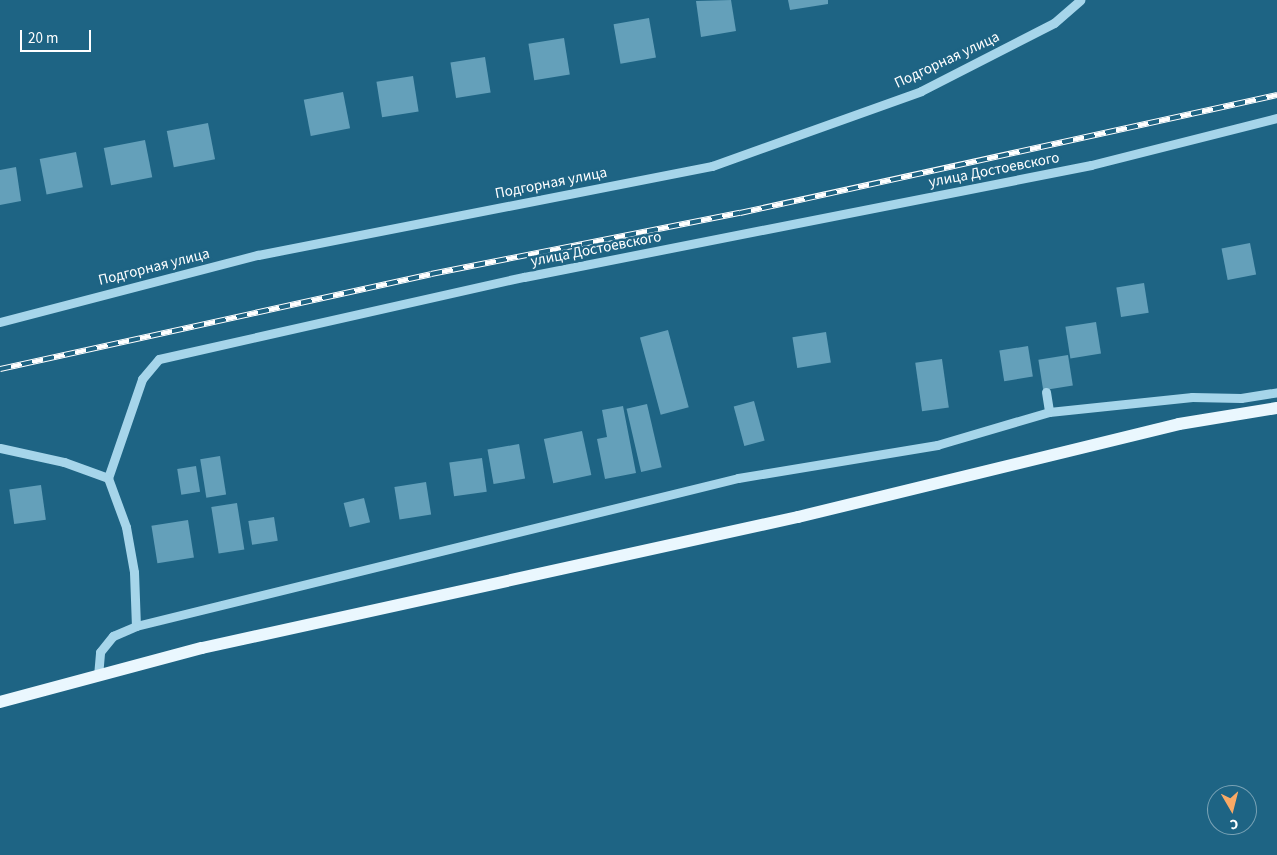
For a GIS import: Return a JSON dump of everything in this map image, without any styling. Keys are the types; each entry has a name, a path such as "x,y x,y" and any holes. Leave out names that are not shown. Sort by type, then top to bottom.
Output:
{"main road":[{"path":"0,702 202,648 798,517 1179,424 1277,408"}],"street":[{"name":"Подгорная улица","path":"0,322 258,255 712,166 921,91 1054,23 1080,0"},
{"name":"улица Достоевского","path":"108,478 142,379 159,359 524,277 1091,165 1277,118"},
{"path":"1046,392 1049,412"},
{"path":"98,676 100,652 113,636 136,626 738,478 937,445 1049,412 1192,396 1241,398 1277,392"},
{"path":"0,448 54,459 108,478 126,527 132,563 136,626"}],"building":[{"path":"731,0 736,31 701,37 696,1"},
{"path":"788,0 828,0 828,4 790,10"},
{"path":"649,18 656,57 620,64 614,24"},
{"path":"564,38 570,75 534,80 528,44"},
{"path":"485,57 491,93 456,98 450,62"},
{"path":"413,76 419,112 382,117 376,82"},
{"path":"343,92 350,128 311,136 304,100"},
{"path":"208,123 215,159 174,167 167,131"},
{"path":"145,140 152,177 111,185 104,148"},
{"path":"76,152 83,187 47,194 40,159"},
{"path":"16,167 21,201 0,205 0,170"},
{"path":"1250,243 1256,274 1228,280 1222,249"},
{"path":"1144,283 1149,313 1121,317 1116,287"},
{"path":"1096,322 1101,354 1070,358 1065,327"},
{"path":"668,330 689,407 661,415 640,338"},
{"path":"826,332 831,363 797,368 792,337"},
{"path":"1028,346 1033,377 1004,381 999,351"},
{"path":"1068,355 1073,386 1043,390 1038,360"},
{"path":"942,359 949,408 922,411 915,363"},
{"path":"754,401 765,441 744,446 734,406"},
{"path":"647,404 662,467 641,472 627,409"},
{"path":"623,406 636,473 605,479 597,439 607,437 602,410"},
{"path":"582,431 591,475 553,483 544,439"},
{"path":"519,444 525,478 494,484 487,450"},
{"path":"220,456 226,495 206,498 200,459"},
{"path":"482,458 487,492 454,496 449,463"},
{"path":"196,466 200,492 181,495 177,469"},
{"path":"426,482 431,515 400,520 394,487"},
{"path":"41,485 46,520 14,524 9,489"},
{"path":"364,498 370,522 350,527 344,503"},
{"path":"237,503 244,549 219,553 211,507"},
{"path":"274,517 278,541 252,545 248,521"},
{"path":"188,520 194,558 157,563 151,526"}],"railway":[{"path":"0,369 431,274 740,213 1277,95"}]}
